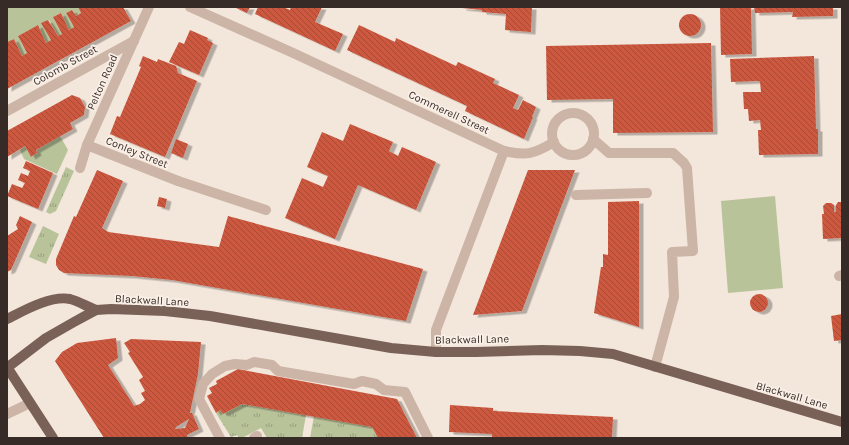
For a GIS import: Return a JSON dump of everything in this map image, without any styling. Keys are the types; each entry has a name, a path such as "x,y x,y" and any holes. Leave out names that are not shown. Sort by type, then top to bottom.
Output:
{"main road":[{"name":"Blackwall Lane","path":"7,319 31,306 69,299 96,310 165,311 210,316 391,348 436,352 542,350 613,354 842,422"},
{"path":"53,438 9,372 46,338 96,310"}],"street":[{"name":"Pelton Road","path":"80,168 87,145 149,7"},
{"name":"Commerell Street","path":"190,7 504,151 525,154 540,150 554,142"},
{"name":"Colomb Street","path":"7,111 134,41"},
{"path":"568,113 575,113 588,119 594,132 593,139 586,150 575,154 562,152 554,142 552,135 553,128 561,116 568,113"},
{"path":"593,139 609,153 673,153 684,163 687,168 693,251 672,252 674,297 655,367"},
{"name":"Conley Street","path":"87,145 178,181 266,210"},
{"path":"436,352 436,330 504,151"},
{"path":"576,195 647,193"},
{"path":"220,438 200,399 203,384 212,374 225,366 235,364 247,366 254,362 272,365 278,371 354,384 362,381 376,384 384,390 404,392 428,438"},
{"path":"7,414 30,403"}],"green space":[{"path":"7,7 78,7 81,13 76,16 72,10 66,13 74,27 69,30 61,13 53,17 62,34 58,36 49,20 42,23 51,40 46,43 38,25 18,36 27,53 22,56 14,39 7,42"},
{"path":"60,136 68,150 57,174 24,159 20,150 25,146 31,157 37,153 36,150"},
{"path":"66,167 74,171 56,211 50,214 46,212"},
{"path":"775,196 783,288 728,293 721,201"},
{"path":"43,226 59,234 46,264 29,257"},
{"path":"242,404 306,415 302,438 267,438 261,428 242,438 239,438 237,435 231,437 216,413 220,410 223,414"},
{"path":"314,416 372,427 378,438 310,438"}],"building":[{"path":"78,7 123,7 131,21 7,89 7,42 14,39 22,56 27,53 18,36 38,25 46,43 51,40 41,23 48,20 58,36 62,34 53,17 61,13 69,30 74,27 66,13 72,10 76,16 81,13"},
{"path":"234,7 250,7 247,13"},
{"path":"258,7 283,7 290,10 291,7 322,7 315,22 343,34 335,51 255,14"},
{"path":"462,7 532,7 531,32 505,30 506,14 482,12 482,10"},
{"path":"720,7 751,7 752,54 721,55"},
{"path":"754,7 833,7 833,16 792,17 793,12 755,13"},
{"path":"690,14 694,15 700,21 700,29 694,35 690,36 686,35 680,29 679,25 680,21 686,15"},
{"path":"359,25 395,42 396,38 456,66 458,62 495,79 493,83 519,95 513,108 518,110 523,100 536,107 524,139 465,111 467,106 347,50"},
{"path":"190,30 208,38 207,40 213,43 199,75 169,62 179,42 184,44"},
{"path":"711,43 713,132 613,133 613,99 547,100 546,46"},
{"path":"143,56 157,62 158,59 176,66 178,73 197,81 165,157 110,134 117,116 120,117 141,67 139,66"},
{"path":"814,56 818,154 759,155 758,130 761,130 760,120 749,121 748,109 744,109 743,92 761,92 760,82 731,82 730,59"},
{"path":"72,95 80,98 85,107 84,115 70,123 73,129 36,150 37,153 31,157 25,146 7,157 7,131"},
{"path":"350,124 393,142 389,151 398,156 402,147 436,162 416,210 358,185 335,239 285,218 302,178 323,187 328,176 307,167 322,132 343,141"},
{"path":"176,139 188,144 183,158 171,153"},
{"path":"26,161 53,173 38,209 7,196 12,184 22,188 25,183 18,180 21,173 28,176 30,171 23,168"},
{"path":"97,170 123,181 102,228 108,232 219,247 228,216 423,269 406,321 172,280 132,276 64,273 59,270 56,265 56,259 74,216 76,217"},
{"path":"528,170 575,170 522,311 473,315"},
{"path":"159,197 167,199 165,208 157,206"},
{"path":"639,201 639,327 594,313 601,267 603,267 603,254 608,255 608,202"},
{"path":"838,202 842,202 842,238 823,239 823,206 826,203 831,203 834,205 834,212 836,212 836,205"},
{"path":"20,216 32,222 11,270 7,272 7,236 18,229 16,225"},
{"path":"759,294 765,297 768,303 765,309 759,312 753,309 750,303 753,297"},
{"path":"842,314 842,340 834,341 831,316"},
{"path":"116,338 118,358 108,365 134,406 145,400 141,393 145,391 139,380 143,377 128,353 130,352 124,343 131,339 201,342 198,374 190,413 192,413 199,429 187,435 188,438 104,438 55,361 62,352 77,343","holes":["189,419 185,428 175,429"]},
{"path":"238,369 397,399 417,438 378,438 372,427 242,404 223,414 220,410 216,413 207,396 212,393 209,388 217,384 216,381"},
{"path":"450,405 493,408 493,411 613,417 612,438 492,438 492,434 449,432"}]}
